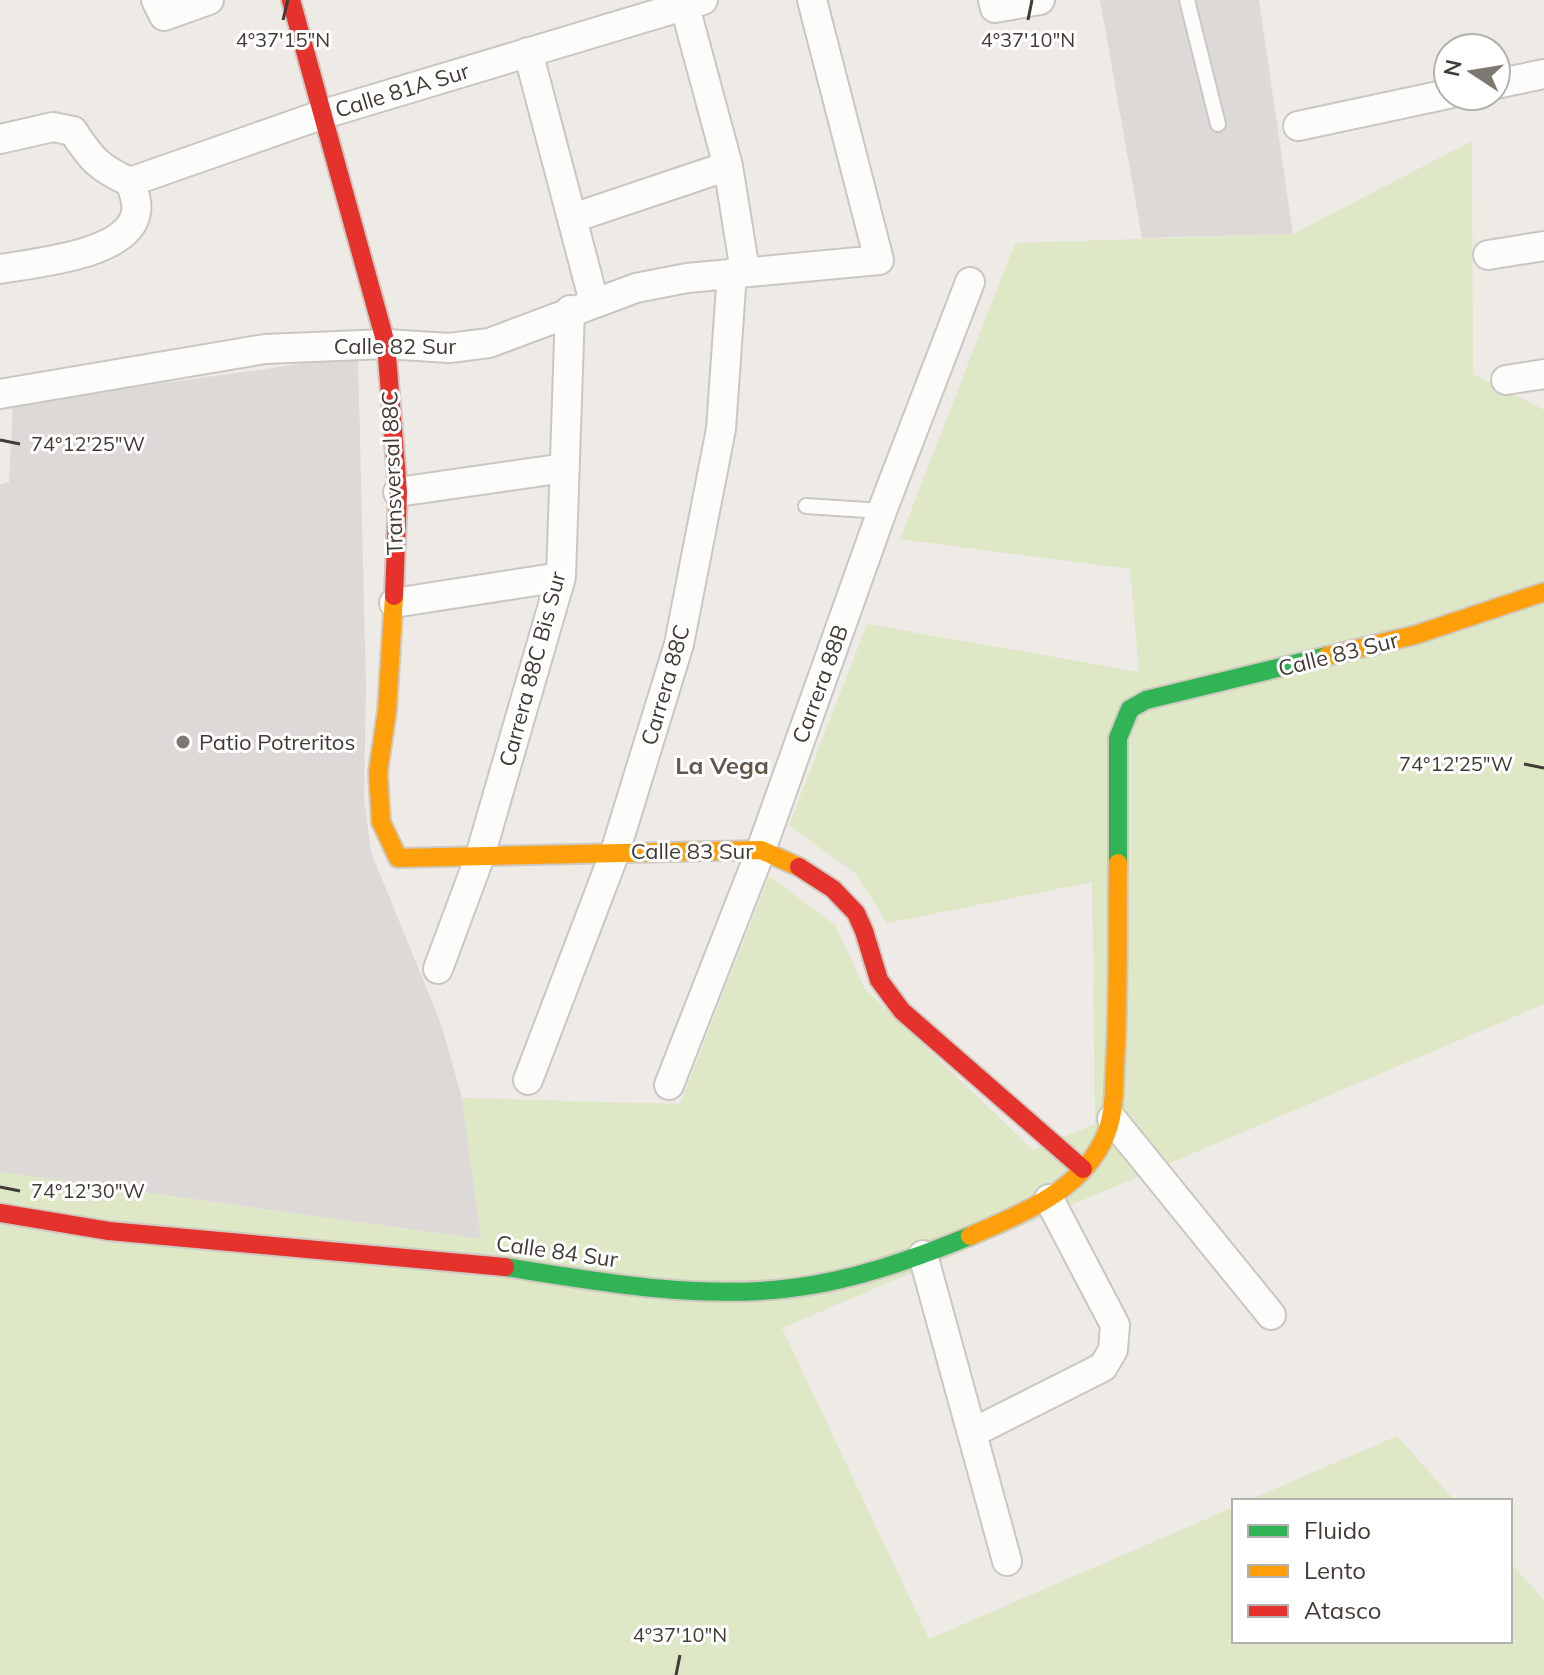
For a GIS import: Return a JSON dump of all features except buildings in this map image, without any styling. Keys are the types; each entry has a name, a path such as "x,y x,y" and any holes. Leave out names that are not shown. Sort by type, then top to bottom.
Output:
{"street":[{"path":"160,8 209,0"},
{"name":"Transversal 88C","path":"291,0 386,344 398,492 387,711 378,772 381,822 398,858"},
{"name":"Calle 82 Sur","path":"0,394 265,349 386,344 449,348 489,343 636,288 738,272 879,260 812,0"},
{"path":"993,0 995,8 1040,0"},
{"name":"Calle 81A Sur","path":"118,177 694,4"},
{"name":"Carrera 88C","path":"528,1080 615,852 679,644 721,429 738,272 728,166 694,4"},
{"name":"Carrera 88C Bis Sur","path":"438,969 480,856 561,577 565,468 582,306 573,218 528,52"},
{"path":"1512,81 1544,74"},
{"path":"1298,126 1432,97"},
{"path":"0,139 53,127 73,131 92,158 118,177 136,200 136,214 128,228 107,245 82,254 0,269"},
{"path":"573,218 728,166"},
{"path":"1488,255 1544,246"},
{"name":"Carrera 88B","path":"669,1085 761,850 882,511 970,282"},
{"path":"1506,380 1544,374"},
{"path":"398,492 565,468"},
{"path":"394,603 561,577"},
{"name":"Calle 83 Sur","path":"1112,1119 1117,1035 1118,738 1130,709 1146,700 1415,635 1544,592"},
{"name":"Calle 83 Sur","path":"398,858 761,850 789,860 849,904 863,927 871,960 884,991 902,1011 1083,1169"},
{"path":"1112,1119 1271,1315"},
{"name":"Calle 84 Sur","path":"0,1213 109,1231 487,1264 682,1291 783,1289 836,1279 923,1255 1020,1215 1049,1199 1083,1169 1102,1144 1112,1119"},
{"path":"972,1433 1103,1367 1113,1350 1115,1325 1049,1199"},
{"path":"923,1255 1007,1561"}],"lane":[{"path":"1187,0 1218,124"},
{"path":"806,506 882,511"}],"green space":[{"path":"1472,141 1473,374 1544,410 1544,1004 782,1328 929,1639 1232,1508 1232,1643 1512,1643 1512,1564 1544,1600 1544,1675 0,1675 0,1172 481,1239 462,1098 680,1104 769,876 835,925 865,989 1033,1150 1095,1124 1092,882 887,923 856,874 789,825 867,624 1139,672 1130,569 900,539 1015,243 1293,234"},
{"path":"1397,1436 1453,1499 1252,1499"}],"shaded area":[{"path":"1100,0 1259,0 1293,234 1142,238"},
{"name":"Patio Potreritos","path":"358,356 366,687 364,798 371,852 441,1024 462,1098 481,1239 0,1172 0,484 9,482 13,404"}],"traffic: fast":[{"path":"1118,863 1118,738 1130,709 1146,700 1327,656"},
{"path":"505,1267 643,1287 748,1292 807,1286 854,1276 902,1262 970,1236"}],"traffic: slow":[{"path":"1327,656 1415,635 1544,592"},
{"path":"394,596 387,711 378,772 381,822 398,858 761,850 799,867"},
{"path":"970,1236 1026,1211 1062,1189 1091,1160 1106,1134 1112,1115 1114,1085 1118,863"}],"traffic: jam":[{"path":"291,0 386,344 398,492 394,596"},
{"path":"799,867 833,889 856,913 879,980 902,1011 1083,1169"},
{"path":"0,1213 109,1231 505,1267"}],"place":[{"name":"Patio Potreritos","path":"183,742"}],"district":[{"name":"La Vega","path":"722,766"}]}
